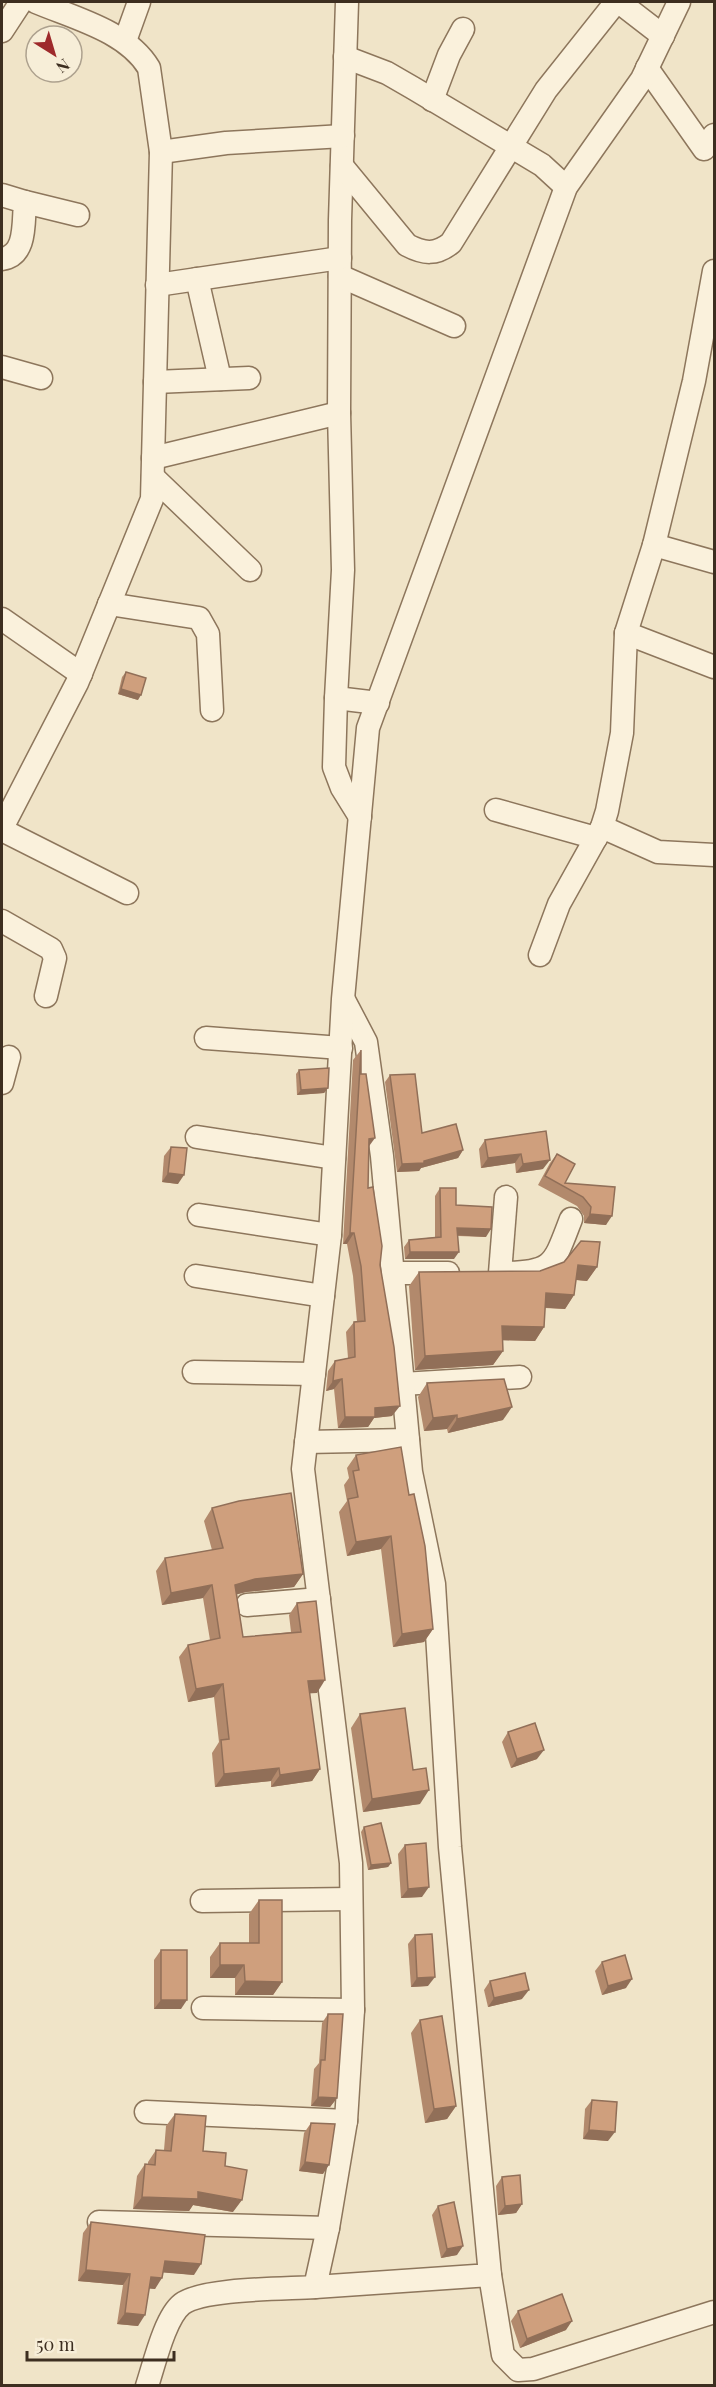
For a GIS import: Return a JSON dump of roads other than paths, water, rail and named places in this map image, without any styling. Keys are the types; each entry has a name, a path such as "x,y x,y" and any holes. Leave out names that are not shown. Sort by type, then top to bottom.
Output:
{"street":[{"path":"36,2 125,41 142,57 149,68 161,152 152,499 81,674 2,829 127,893"},
{"path":"125,41 139,2"},
{"path":"347,2 340,267 339,413 343,570 334,767 342,788 360,817"},
{"path":"342,166 407,245 421,253 433,253 452,243 546,90 618,2 663,36"},
{"path":"315,2287 328,2228 346,2121 352,2010 351,1863 303,1469 330,1235 343,999 369,728 566,187 647,68 679,2"},
{"path":"432,100 449,55 463,29"},
{"path":"345,57 387,73 542,165 566,187"},
{"path":"647,68 711,150"},
{"path":"161,152 226,143 343,136"},
{"path":"2,195 78,215"},
{"path":"2,259 13,256 20,247 25,202"},
{"path":"157,285 197,279 340,267 454,326"},
{"path":"540,955 559,904 599,833 622,733 626,633 654,545 694,381 714,272"},
{"path":"197,279 220,379"},
{"path":"2,368 41,378"},
{"path":"155,382 249,378"},
{"path":"153,467 339,413"},
{"path":"153,467 250,570"},
{"path":"654,545 714,562"},
{"path":"109,604 199,618 208,634 212,710"},
{"path":"2,620 81,674"},
{"path":"626,633 714,667"},
{"path":"336,698 378,702"},
{"path":"2,789 24,785"},
{"path":"496,810 599,833 658,852 714,855"},
{"path":"2,921 51,949 55,958 46,996"},
{"path":"343,999 366,1042 394,1273 411,1472 434,1584 450,1847 490,2275 503,2355 518,2370 532,2369 714,2312"},
{"path":"206,1038 341,1048"},
{"path":"2,1083 9,1057"},
{"path":"197,1137 334,1158"},
{"path":"500,1273 506,1197"},
{"path":"199,1215 330,1235"},
{"path":"394,1273 530,1272 550,1264 557,1256 571,1219"},
{"path":"196,1276 323,1296"},
{"path":"194,1372 314,1374"},
{"path":"402,1384 520,1377"},
{"path":"306,1442 408,1440"},
{"path":"247,1605 319,1599"},
{"path":"202,1901 351,1899"},
{"path":"203,2008 352,2010"},
{"path":"146,2112 346,2121"},
{"path":"99,2222 328,2228"},
{"path":"147,2385 170,2321 181,2305 204,2295 490,2275"}]}
